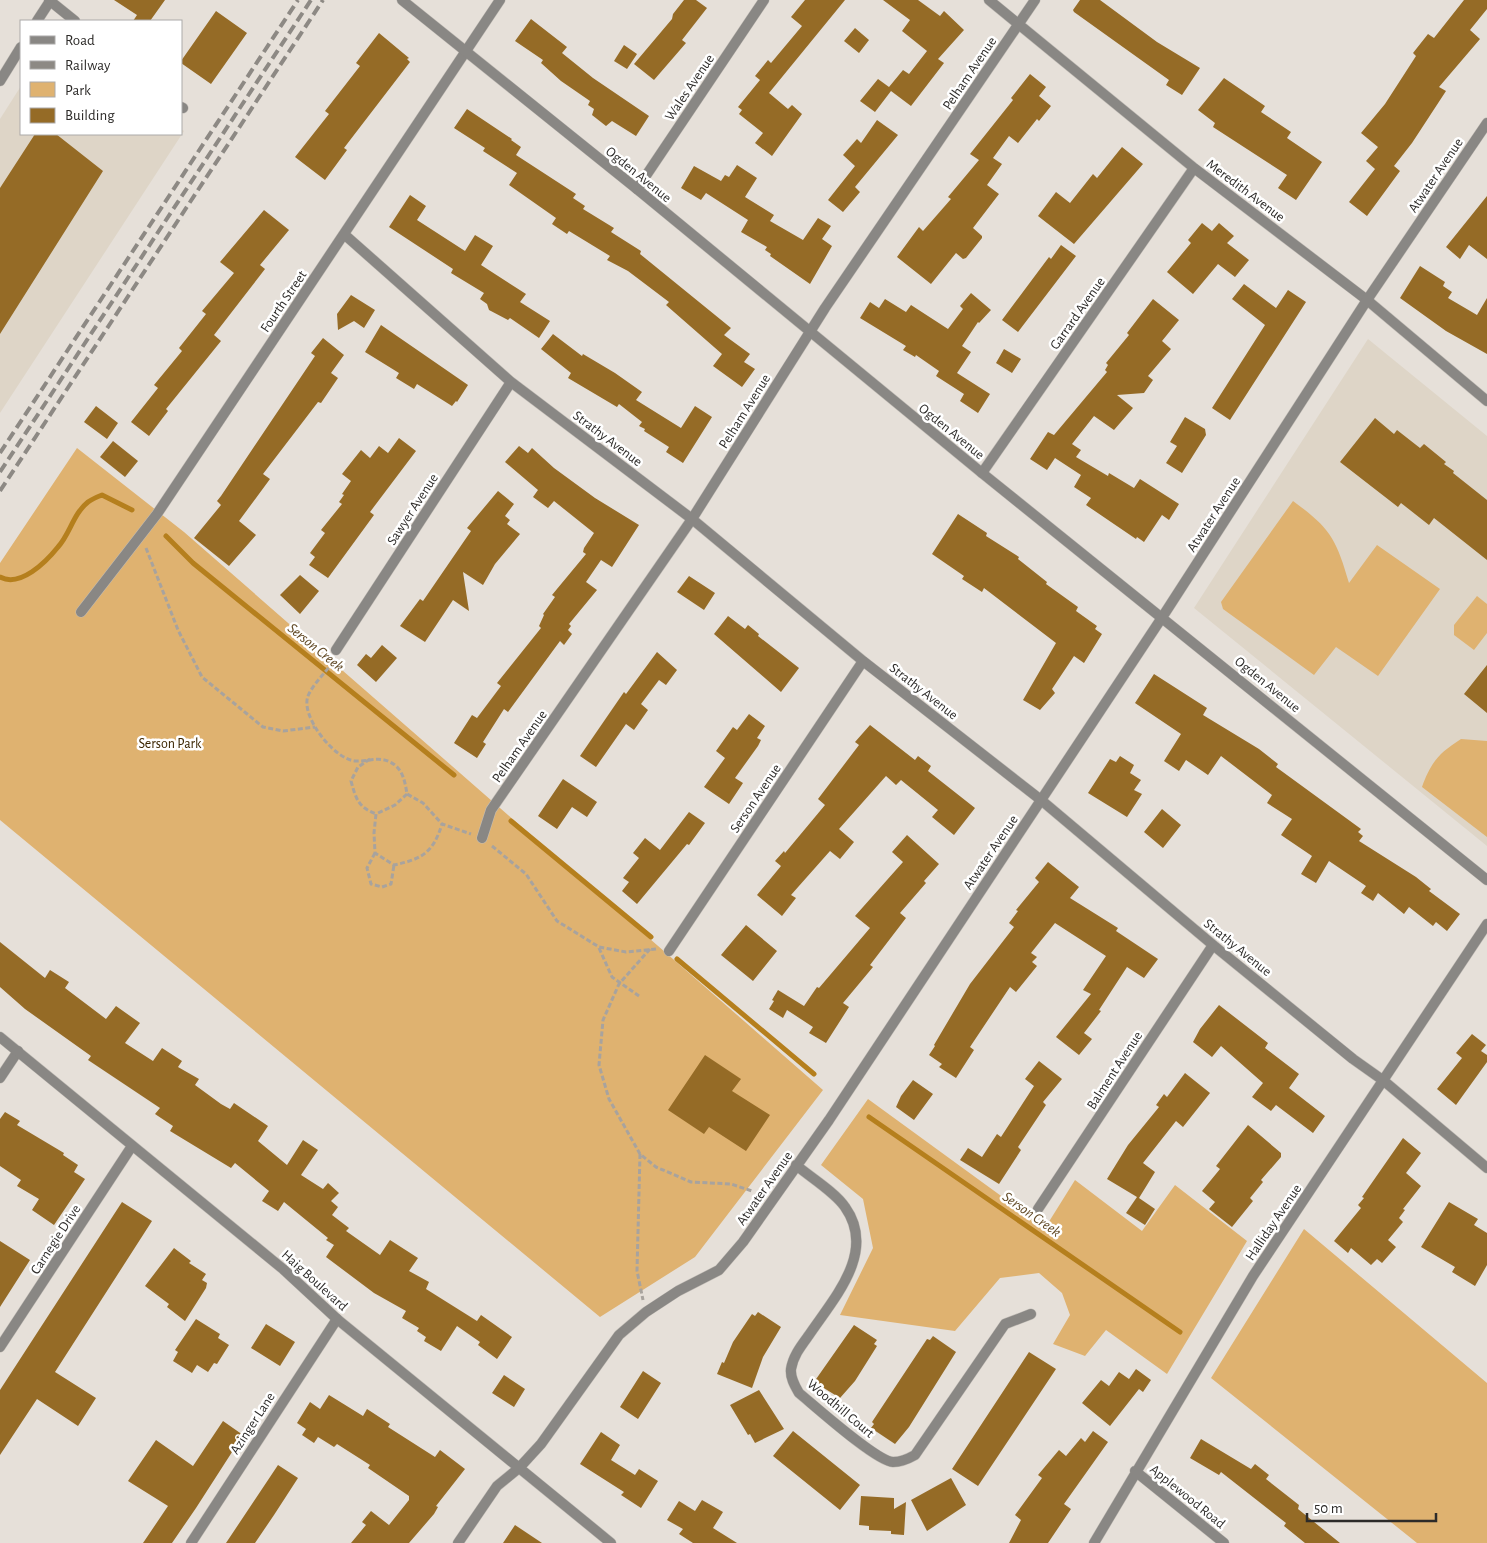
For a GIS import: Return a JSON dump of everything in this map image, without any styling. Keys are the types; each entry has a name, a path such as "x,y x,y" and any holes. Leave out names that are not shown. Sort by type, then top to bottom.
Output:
{"street":[{"path":"38,20 49,0 74,20"},
{"name":"Ogden Avenue","path":"402,0 637,189 982,473 1163,616 1487,880"},
{"name":"Fourth Street","path":"81,612 141,535 345,235 500,0"},
{"name":"Wales Avenue","path":"637,189 764,0"},
{"name":"Meredith Avenue","path":"989,0 1194,168 1368,300 1487,401"},
{"name":"Pelham Avenue","path":"482,838 491,810 692,519 810,332 1034,0"},
{"path":"0,81 20,49"},
{"name":"Atwater Avenue","path":"458,1543 497,1486 519,1468 541,1444 618,1335 646,1312 678,1291 719,1270 727,1262 828,1120 1163,616 1368,300 1487,123"},
{"name":"Garrard Avenue","path":"982,473 1194,168"},
{"name":"Strathy Avenue","path":"345,235 511,382 692,519 863,661 1041,800 1212,945 1384,1081 1487,1168"},
{"name":"Sawyer Avenue","path":"336,655 511,382"},
{"name":"Serson Avenue","path":"669,951 863,661"},
{"name":"Halliday Avenue","path":"1094,1543 1135,1471 1253,1276 1487,924"},
{"name":"Balment Avenue","path":"1038,1209 1212,945"},
{"name":"Haig Boulevard","path":"0,1037 283,1269 337,1319 611,1543"},
{"path":"0,1078 18,1051"},
{"name":"Carnegie Drive","path":"0,1347 132,1146"},
{"name":"Woodhill Court","path":"796,1165 844,1205 854,1221 858,1240 856,1258 846,1282 795,1355 791,1370 793,1383 799,1393 876,1455 892,1462 907,1460 915,1455 1005,1324 1031,1314"},
{"name":"Azinger Lane","path":"191,1543 337,1319"},
{"name":"Applewood Road","path":"1135,1471 1224,1543"}],"path":[{"path":"141,535 178,630 202,677 263,727 282,731 315,728"},
{"path":"336,655 308,696 307,705 308,715 315,728 341,756 356,761 372,758 391,762 403,775 407,794 423,803 442,824 482,838 526,874 557,921 599,947 626,952 650,948 619,984 603,1020 599,1065 609,1099 640,1154 656,1167 691,1182 731,1184 752,1191"},
{"path":"372,758 358,767 352,781 356,797 364,809 376,814 395,805 407,794"},
{"path":"376,814 375,852 367,868 371,884 382,887 391,884 394,865"},
{"path":"375,852 394,865 414,861 430,851 442,824"},
{"path":"599,947 612,977 619,984 639,996"},
{"path":"640,1154 637,1271 646,1312"}],"shaded area":[{"path":"20,88 20,135 181,135 0,413 0,119"},
{"path":"1368,339 1487,436 1487,846 1194,608"}],"green space":[{"name":"Serson Park","path":"77,448 184,532 823,1090 695,1257 600,1317 0,820 0,563"},
{"path":"1293,501 1316,519 1330,535 1340,555 1349,583 1377,545 1440,589 1378,676 1336,647 1314,675 1223,609 1221,602"},
{"path":"1477,596 1487,604 1487,633 1474,650 1454,635 1454,625"},
{"path":"1461,739 1487,741 1487,837 1422,787 1432,765 1447,749"},
{"path":"868,1099 1045,1228 1075,1180 1142,1231 1175,1185 1247,1241 1167,1374 1106,1330 1085,1356 1053,1344 1070,1315 1062,1293 1039,1273 1000,1278 955,1331 840,1315 873,1248 863,1199 821,1165"},
{"path":"1304,1229 1487,1383 1487,1543 1417,1543 1211,1378"}],"building":[{"path":"114,0 165,0 151,20 134,20 137,15"},
{"path":"684,0 696,0 707,8 682,40 686,43 654,80 634,64 672,19 673,14"},
{"path":"805,0 845,0 769,93 788,109 792,105 802,114 772,156 755,143 763,133 739,114 742,110 738,107 760,80 755,76 768,60 771,63 802,26 791,17"},
{"path":"883,0 918,0 940,16 944,11 964,30 938,59 944,63 911,106 891,91 875,112 860,101 878,79 889,87 903,70 909,74 927,51 902,31 910,20"},
{"path":"1080,0 1100,0 1157,42 1200,68 1182,95 1166,85 1169,80 1074,12 1073,10"},
{"path":"1464,0 1487,0 1487,9 1470,30 1480,39 1439,87 1446,91 1412,143 1394,166 1400,171 1367,216 1349,202 1375,169 1366,161 1378,147 1361,133 1385,104 1416,56 1413,53 1428,34 1434,38"},
{"path":"216,11 247,33 211,84 182,64 182,60"},
{"path":"531,19 567,47 562,53 593,78 649,116 636,136 612,121 606,126 592,115 594,109 588,105 590,101 561,81 541,63 543,60 515,41"},
{"path":"855,28 869,40 859,53 844,41"},
{"path":"379,33 409,58 407,59 410,62 344,148 347,150 325,180 295,157 329,114 325,111 360,66 356,63"},
{"path":"624,45 637,54 627,69 614,61"},
{"path":"1030,74 1046,87 1039,96 1051,106 1039,121 1037,119 1018,143 1009,136 993,158 1002,164 987,185 999,194 973,228 982,238 966,258 963,259 956,253 931,284 897,257 919,227 923,231 951,199 948,197 979,160 970,154 1013,100 1011,98"},
{"path":"1224,78 1265,106 1261,112 1291,132 1287,138 1322,162 1296,200 1278,188 1287,175 1213,127 1215,123 1198,110"},
{"path":"467,109 512,139 521,147 516,155 576,194 573,198 585,206 583,209 614,228 611,232 641,251 640,254 731,328 724,335 750,354 744,362 755,369 742,387 713,366 722,354 666,305 669,302 628,271 607,260 610,256 569,231 567,234 552,224 556,218 509,185 517,173 483,151 485,148 454,128"},
{"path":"877,120 898,135 855,187 860,192 843,212 828,200 855,166 843,155 857,139 861,143"},
{"path":"34,135 57,135 103,171 0,334 0,188"},
{"path":"1122,147 1143,164 1074,244 1038,216 1056,192 1070,203 1093,174 1097,178"},
{"path":"737,165 757,178 745,197 774,215 770,221 803,240 818,218 831,226 822,239 832,246 810,284 770,256 771,254 765,250 767,247 741,232 748,220 706,193 701,200 681,188 694,166 721,181 725,175 729,177"},
{"path":"410,195 426,206 417,220 465,251 475,235 493,246 481,265 526,294 520,302 550,321 539,338 510,318 508,320 489,310 487,304 480,299 484,293 451,273 453,269 389,227"},
{"path":"1487,196 1487,259 1469,245 1460,259 1446,247"},
{"path":"264,210 289,230 260,265 265,269 214,335 221,341 166,409 168,411 149,436 131,422 158,388 154,385 182,351 179,348 206,314 202,311 234,273 220,262"},
{"path":"1202,223 1212,231 1219,223 1234,236 1227,243 1249,260 1235,277 1218,264 1193,294 1167,272 1191,243 1188,240"},
{"path":"1061,245 1076,256 1018,332 1002,320 1049,257 1051,259"},
{"path":"1420,266 1445,282 1443,286 1452,292 1448,298 1477,315 1487,298 1487,354 1446,331 1400,298"},
{"path":"1244,284 1276,308 1288,290 1306,302 1230,420 1212,408 1265,325 1232,299"},
{"path":"971,293 991,310 978,322 962,346 971,352 957,373 990,394 978,413 960,401 964,394 936,376 939,371 916,355 915,357 903,350 906,346 860,318 870,302 879,308 885,299 906,312 911,305 948,329 963,309 960,306"},
{"path":"351,295 375,310 364,328 354,321 338,330 337,314"},
{"path":"1153,299 1179,320 1162,341 1171,349 1148,376 1153,380 1144,393 1117,395 1133,408 1114,430 1094,416 1072,444 1081,450 1076,457 1108,476 1109,473 1134,488 1140,479 1179,504 1169,520 1162,515 1144,542 1137,537 1136,539 1086,505 1091,498 1074,487 1081,475 1055,458 1047,470 1030,459 1048,432 1054,435 1107,372 1105,370 1108,365 1106,363 1129,335 1127,333"},
{"path":"381,325 468,385 457,402 452,406 417,384 414,389 396,378 399,373 365,352"},
{"path":"553,334 582,356 583,354 615,373 642,392 636,400 681,428 695,406 712,417 683,463 666,452 669,447 644,431 645,429 639,426 642,422 619,404 617,407 568,378 571,373 541,349"},
{"path":"323,338 344,355 331,373 338,378 321,403 318,402 263,474 270,479 239,521 256,535 229,566 194,538 221,505 217,501 315,356 311,353"},
{"path":"1004,349 1021,359 1012,373 996,363"},
{"path":"96,406 118,423 107,439 84,422"},
{"path":"1185,417 1205,429 1206,435 1182,473 1166,463 1177,446 1170,442"},
{"path":"1375,418 1394,434 1397,430 1420,448 1424,444 1446,462 1444,464 1454,471 1453,473 1487,500 1487,560 1434,518 1429,525 1401,503 1398,507 1340,462"},
{"path":"399,438 416,451 370,512 374,515 328,578 309,565 315,557 310,553 325,533 321,530 342,504 339,502 344,495 342,494 351,481 342,474 361,450 370,458 379,446 388,453"},
{"path":"113,441 138,461 125,477 100,457"},
{"path":"519,446 528,453 532,448 554,468 595,498 639,525 612,567 601,560 586,582 597,590 569,624 571,626 568,630 572,634 564,645 560,641 508,712 504,709 483,742 486,744 477,758 454,743 472,715 477,718 501,686 497,683 541,628 539,626 543,614 555,597 552,595 586,554 583,552 584,548 594,533 554,501 548,508 533,497 538,490 505,462"},
{"path":"498,491 514,504 505,516 510,520 507,524 520,534 495,564 483,585 463,572 469,611 453,600 425,642 400,626 420,599 423,601 471,531 467,528"},
{"path":"958,514 987,533 986,536 1019,557 1018,559 1047,582 1046,584 1078,607 1076,611 1097,626 1095,629 1102,634 1084,663 1074,656 1052,689 1055,693 1040,710 1023,700 1056,643 984,588 982,592 962,579 964,576 932,554"},
{"path":"300,575 319,591 300,614 280,595"},
{"path":"689,576 715,593 704,610 677,592"},
{"path":"728,616 745,629 748,625 759,634 758,636 799,668 781,692 714,634"},
{"path":"382,645 397,658 376,682 357,665 366,654 371,658"},
{"path":"657,652 677,670 666,685 659,680 641,704 648,710 634,730 626,724 596,767 580,756 624,692 626,694"},
{"path":"1487,665 1487,713 1464,694"},
{"path":"1154,674 1207,708 1203,715 1259,749 1278,764 1276,767 1361,829 1358,832 1363,836 1359,841 1416,877 1431,889 1429,891 1460,914 1447,931 1436,922 1433,926 1409,907 1404,914 1378,893 1373,901 1361,893 1366,886 1329,861 1316,883 1301,874 1312,856 1281,835 1292,819 1267,803 1272,795 1221,756 1208,775 1186,760 1179,771 1164,761 1181,734 1135,703"},
{"path":"749,714 765,726 757,738 761,740 758,746 735,778 743,783 729,804 704,787 725,758 716,751 733,727 737,730"},
{"path":"870,725 915,760 918,756 931,766 928,771 975,808 954,835 932,817 938,810 901,780 896,785 886,776 839,829 854,842 840,859 830,851 791,895 796,898 782,916 757,895 781,866 775,861 784,851 785,853 825,805 818,799 859,745 855,742"},
{"path":"1120,756 1134,765 1130,773 1141,780 1134,790 1142,794 1127,817 1088,793 1110,759 1116,762"},
{"path":"563,779 597,802 587,817 572,807 557,829 538,816"},
{"path":"1162,809 1181,825 1163,848 1144,832"},
{"path":"689,812 705,823 689,845 687,844 637,904 622,891 629,882 623,878 639,858 633,853 645,838 660,850"},
{"path":"907,835 939,864 924,881 926,883 900,913 906,918 870,965 873,967 843,1003 849,1007 826,1043 809,1033 813,1027 787,1010 783,1018 769,1009 774,1001 772,1000 778,990 804,1006 817,987 819,988 870,928 855,916 903,862 892,852"},
{"path":"1048,862 1079,887 1070,898 1118,928 1116,931 1158,959 1144,978 1127,967 1099,1010 1101,1011 1084,1033 1092,1039 1079,1055 1056,1037 1091,994 1083,990 1106,956 1055,923 1031,953 1037,957 1032,962 1037,966 1016,992 1010,987 970,1047 974,1050 956,1078 939,1067 942,1064 929,1055 970,984 1014,927 1009,923 1018,911 1016,910 1039,882 1035,878"},
{"path":"746,925 777,951 753,981 721,955"},
{"path":"0,942 45,978 50,970 69,982 65,988 106,1019 116,1006 140,1023 125,1043 153,1061 162,1048 182,1061 178,1067 199,1079 195,1085 221,1104 230,1109 234,1103 268,1126 258,1141 287,1165 303,1140 318,1150 301,1175 323,1189 328,1183 339,1193 331,1201 338,1207 332,1215 349,1228 346,1231 380,1255 390,1240 418,1258 409,1271 429,1282 426,1289 477,1321 481,1315 512,1337 497,1359 478,1345 480,1342 457,1326 441,1351 424,1341 426,1337 417,1331 419,1328 402,1318 406,1311 374,1293 326,1257 334,1245 326,1240 328,1238 284,1202 278,1211 262,1201 269,1191 235,1163 231,1168 170,1131 173,1126 155,1114 160,1108 88,1060 91,1056 25,1009 0,987"},
{"path":"1219,1005 1268,1043 1265,1048 1299,1074 1289,1088 1325,1116 1313,1133 1276,1105 1271,1111 1252,1097 1263,1083 1221,1046 1212,1057 1193,1042 1200,1029"},
{"path":"1472,1034 1486,1045 1481,1051 1487,1055 1487,1062 1456,1105 1437,1089 1462,1058 1456,1053"},
{"path":"705,1055 741,1079 732,1091 770,1115 746,1151 709,1127 704,1134 668,1110"},
{"path":"1039,1061 1062,1079 1043,1102 1046,1105 1018,1147 1021,1150 999,1184 960,1160 968,1148 982,1157 997,1134 1001,1137 1034,1086 1025,1079"},
{"path":"1185,1073 1210,1093 1183,1127 1176,1121 1143,1163 1155,1172 1139,1198 1155,1209 1145,1225 1126,1213 1137,1197 1107,1179 1128,1145 1159,1107 1156,1105 1164,1094 1167,1097"},
{"path":"913,1080 933,1094 914,1120 896,1107 901,1096"},
{"path":"5,1112 20,1121 17,1125 64,1153 63,1155 78,1165 74,1172 85,1179 54,1225 32,1210 39,1199 17,1186 21,1180 0,1166 0,1119"},
{"path":"1248,1125 1281,1153 1281,1157 1261,1180 1263,1182 1250,1198 1253,1201 1232,1227 1209,1209 1215,1202 1202,1191 1220,1169 1216,1166"},
{"path":"1403,1138 1421,1153 1406,1173 1421,1186 1403,1209 1405,1210 1399,1218 1403,1222 1388,1240 1396,1247 1382,1263 1377,1259 1371,1265 1351,1248 1348,1253 1334,1241 1361,1208 1358,1205 1364,1198 1362,1197"},
{"path":"122,1202 152,1221 55,1372 96,1398 78,1426 37,1399 0,1455 0,1390"},
{"path":"1449,1202 1478,1219 1474,1225 1487,1233 1487,1265 1475,1286 1452,1272 1455,1267 1421,1247"},
{"path":"0,1241 30,1260 0,1307"},
{"path":"174,1248 191,1261 189,1263 206,1274 202,1280 207,1283 206,1288 185,1321 167,1307 169,1304 145,1286"},
{"path":"758,1312 781,1327 763,1357 752,1388 717,1374 733,1342 752,1314 755,1316"},
{"path":"196,1319 220,1334 218,1338 229,1345 217,1364 214,1363 208,1372 197,1365 192,1373 173,1361 178,1352 175,1350"},
{"path":"266,1324 295,1342 280,1366 251,1348"},
{"path":"854,1325 877,1340 874,1344 877,1346 855,1381 840,1398 814,1382"},
{"path":"933,1336 956,1352 909,1427 895,1444 871,1428 874,1424 872,1422 927,1339 930,1340"},
{"path":"1029,1352 1056,1369 978,1486 952,1469"},
{"path":"1136,1369 1151,1380 1143,1392 1139,1389 1110,1426 1082,1403 1101,1380 1109,1386 1119,1372 1129,1379"},
{"path":"643,1371 661,1383 638,1419 620,1407"},
{"path":"504,1375 525,1389 514,1407 492,1393"},
{"path":"759,1390 784,1429 755,1443 730,1405"},
{"path":"329,1395 363,1416 367,1409 390,1424 388,1427 435,1457 440,1450 465,1469 436,1506 438,1507 434,1514 409,1543 351,1543 366,1525 362,1522 371,1511 389,1525 409,1500 409,1496 368,1468 370,1465 337,1444 334,1447 318,1437 314,1443 302,1435 306,1429 297,1423 310,1402 320,1409"},
{"path":"223,1421 243,1435 196,1508 172,1543 143,1543 168,1506 128,1481 156,1440 193,1466"},
{"path":"793,1431 860,1485 840,1510 773,1456"},
{"path":"1093,1431 1108,1442 1064,1504 1071,1509 1048,1543 1009,1543 1021,1520 1015,1515 1042,1478 1038,1475 1059,1450 1066,1456 1081,1438 1085,1442"},
{"path":"601,1432 620,1445 611,1460 635,1475 639,1469 658,1481 641,1508 621,1495 624,1492 580,1464"},
{"path":"1201,1439 1251,1469 1255,1464 1269,1475 1266,1479 1299,1505 1298,1509 1340,1543 1305,1543 1284,1526 1286,1523 1221,1472 1219,1475 1190,1458"},
{"path":"278,1465 298,1478 274,1515 255,1543 226,1543"},
{"path":"951,1478 966,1505 927,1531 911,1500"},
{"path":"861,1496 894,1498 894,1509 906,1502 904,1535 891,1534 891,1531 869,1530 869,1526 859,1525"},
{"path":"702,1500 723,1512 713,1528 737,1543 693,1543 679,1534 683,1529 667,1520 679,1501 695,1511"},
{"path":"515,1525 542,1543 503,1543"}],"waterway":[{"name":"Serson Creek","path":"0,577 16,579 40,566 62,542 83,507 93,499 102,495 132,510"},
{"name":"Serson Creek","path":"166,536 193,563 454,775"},
{"name":"Serson Creek","path":"511,821 651,937"},
{"name":"Serson Creek","path":"677,959 814,1074"},
{"name":"Serson Creek","path":"869,1117 1180,1332"}],"railway":[{"path":"0,453 298,0"},
{"path":"0,472 311,0"},
{"path":"0,491 323,0"}]}
